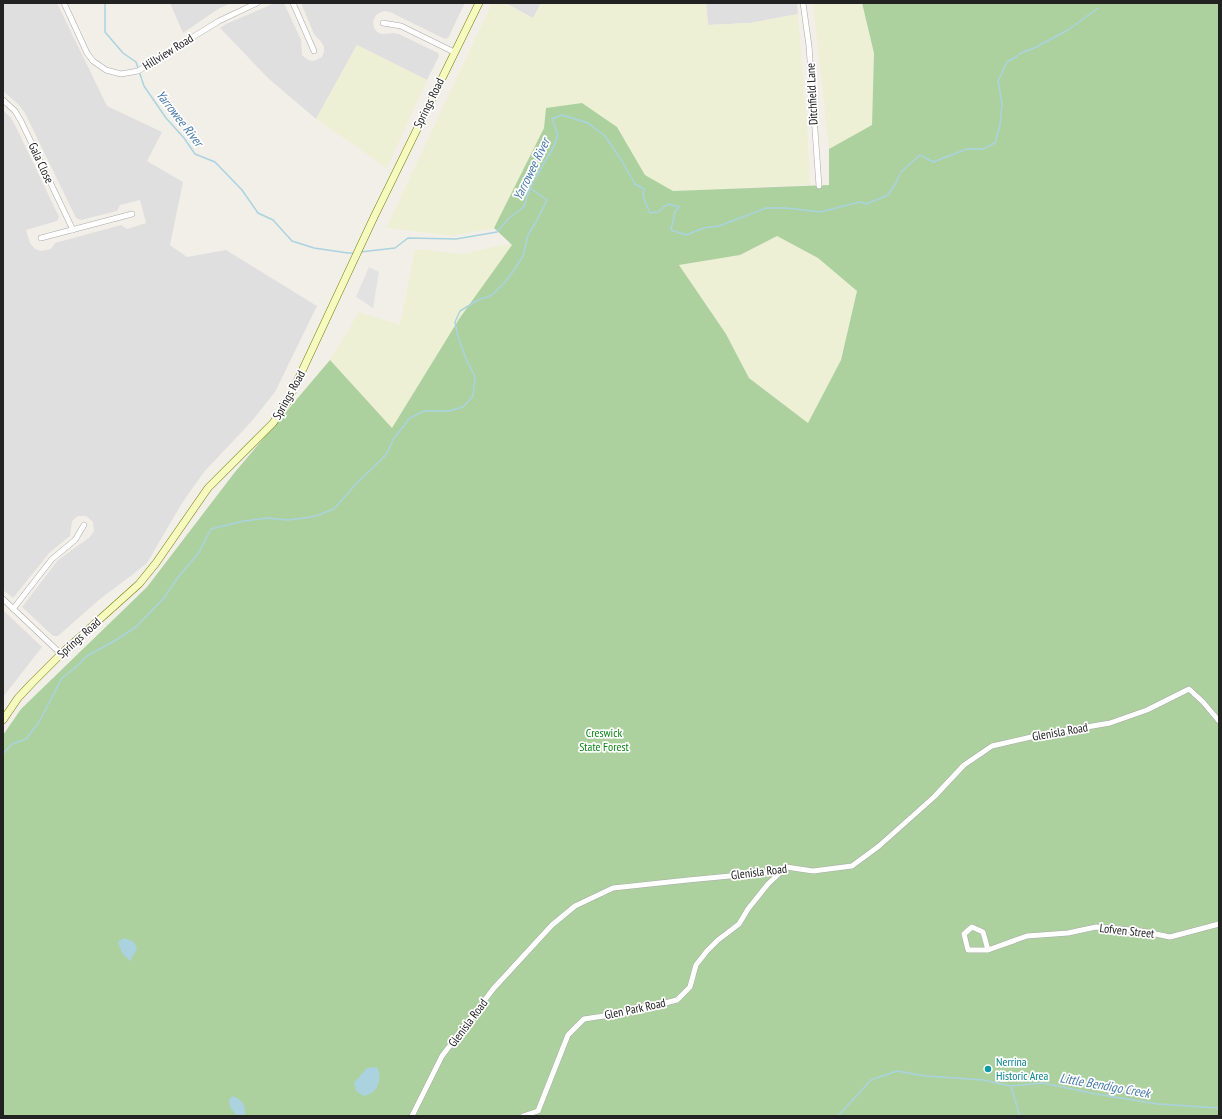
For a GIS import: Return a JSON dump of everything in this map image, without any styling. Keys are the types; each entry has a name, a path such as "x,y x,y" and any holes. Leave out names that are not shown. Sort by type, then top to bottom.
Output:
{"street":[{"name":"Hillview Road","path":"64,3 87,53 95,63 104,69 115,73 125,74 138,71 210,26 257,3"},
{"path":"293,3 314,51"},
{"name":"Springs Road","path":"3,720 24,691 61,654 139,584 156,564 208,488 273,424 288,400 365,236 478,3"},
{"name":"Ditchfield Lane","path":"803,3 810,53 819,186"},
{"path":"383,23 403,27 454,52"},
{"name":"Gala Close","path":"3,100 15,111 22,121 73,230"},
{"path":"41,238 132,214"},
{"path":"13,609 54,557 76,539 84,525"},
{"path":"3,599 61,654"},
{"name":"Glenisla Road","path":"412,1116 442,1056 490,994 552,924 575,906 613,888 770,872 786,867 813,871 852,866 879,846 934,797 964,765 992,746 1040,735 1110,723 1147,710 1189,689 1203,702 1219,721"},
{"name":"Glen Park Road","path":"523,1116 538,1111 568,1035 584,1019 630,1012 677,1000 690,987 696,965 707,951 718,940 739,924 748,909 764,889 786,867"},
{"name":"Lofven Street","path":"988,950 983,932 972,927 964,934 968,950 988,950 1027,936 1068,933 1096,927 1141,931 1170,937 1219,924"}],"shaded area":[{"path":"3,3 57,3 107,106 162,132 147,161 183,182 170,245 187,257 226,250 317,306 275,392 251,422 204,472 182,503 147,563 100,599 58,636 53,636 22,607 58,560 90,537 94,531 93,522 86,516 78,516 72,521 70,536 50,552 13,598 3,590 3,110 11,118 16,127 59,217 57,221 26,230 30,243 35,249 41,251 51,249 55,243 121,225 127,229 146,223 140,200 120,205 117,211 81,220 76,218 25,113 18,104 3,91"},
{"path":"170,3 231,3 218,9 183,33"},
{"path":"275,3 284,3 301,40 302,55 308,60 314,61 322,57 324,47 314,34 301,3 465,3 448,38 445,39 390,12 384,11 376,15 373,21 374,28 377,32 382,34 399,34 438,53 439,56 427,80 357,45 316,119 268,78 220,28"},
{"path":"505,3 541,3 533,18"},
{"path":"706,3 797,3 798,14 750,23 708,25"},
{"path":"369,267 379,272 373,308 356,297"},
{"path":"3,610 42,647 3,697"}],"green space":[{"path":"492,3 505,3 533,18 541,3 706,3 708,25 750,23 798,14 808,139 810,185 673,191 645,175 617,127 546,108 544,128 494,228 453,236 386,228"},
{"path":"813,3 862,3 874,53 872,126 829,149"},
{"name":"Creswick State Forest","path":"862,3 1219,3 1219,1116 3,1116 3,735 21,709 147,587 235,472 330,360 392,428 459,319 512,245 494,228 544,128 546,108 582,103 617,127 645,175 673,191 829,185 829,149 872,125 874,53","holes":["777,236 818,258 857,291 841,360 808,423 749,378 726,334 679,265 740,255"]},
{"path":"357,45 427,80 387,168 316,119"},
{"path":"777,236 818,258 857,291 841,360 808,423 749,378 726,334 679,265 740,255"},
{"path":"503,244 512,245 459,319 392,428 330,360 359,312 400,325 415,249 463,254"}],"water":[{"path":"124,938 134,942 137,949 130,961 122,953 118,942"},
{"path":"377,1067 379,1080 377,1087 371,1093 364,1096 356,1091 354,1083 367,1068"},
{"path":"232,1096 242,1102 245,1107 245,1114 239,1116 232,1110 229,1100"}],"waterway":[{"name":"Yarrowee River","path":"105,3 105,32 123,53 136,62 144,86 166,118 184,138 195,154 215,162 242,190 258,213 273,220 292,241 314,248 354,253"},
{"name":"Yarrowee River","path":"360,252 395,248 408,238 456,239 497,232 509,218 524,207 530,187 554,146 558,135 552,119 562,115 588,123 605,136 635,184 644,189 643,196 650,213 658,212 668,204 679,207 675,212 671,230 686,235 704,228 719,226 766,208 786,208 820,212 860,202 867,204 888,195 901,172 920,155 933,162 967,149 983,149 995,143 1000,125 1002,104 998,81 1007,62 1021,53 1034,48 1068,30 1098,8"},
{"path":"3,754 12,744 26,739 39,722 62,678 87,656 136,627 163,599 179,576 198,554 211,529 244,521 268,518 288,520 304,518 316,516 334,509 356,484 386,455 394,438 410,418 424,411 449,411 463,407 473,396 475,377 466,359 458,337 455,322 460,311 478,300 492,295 507,280 523,256 528,235 547,200 530,188"},
{"name":"Little Bendigo Creek","path":"838,1116 871,1080 897,1071 926,1076 983,1080 1011,1086 1043,1083 1096,1094 1158,1104 1219,1108"},
{"path":"1011,1087 1020,1116"}],"place":[{"name":"Nerrina Historic Area","path":"988,1069"}]}
